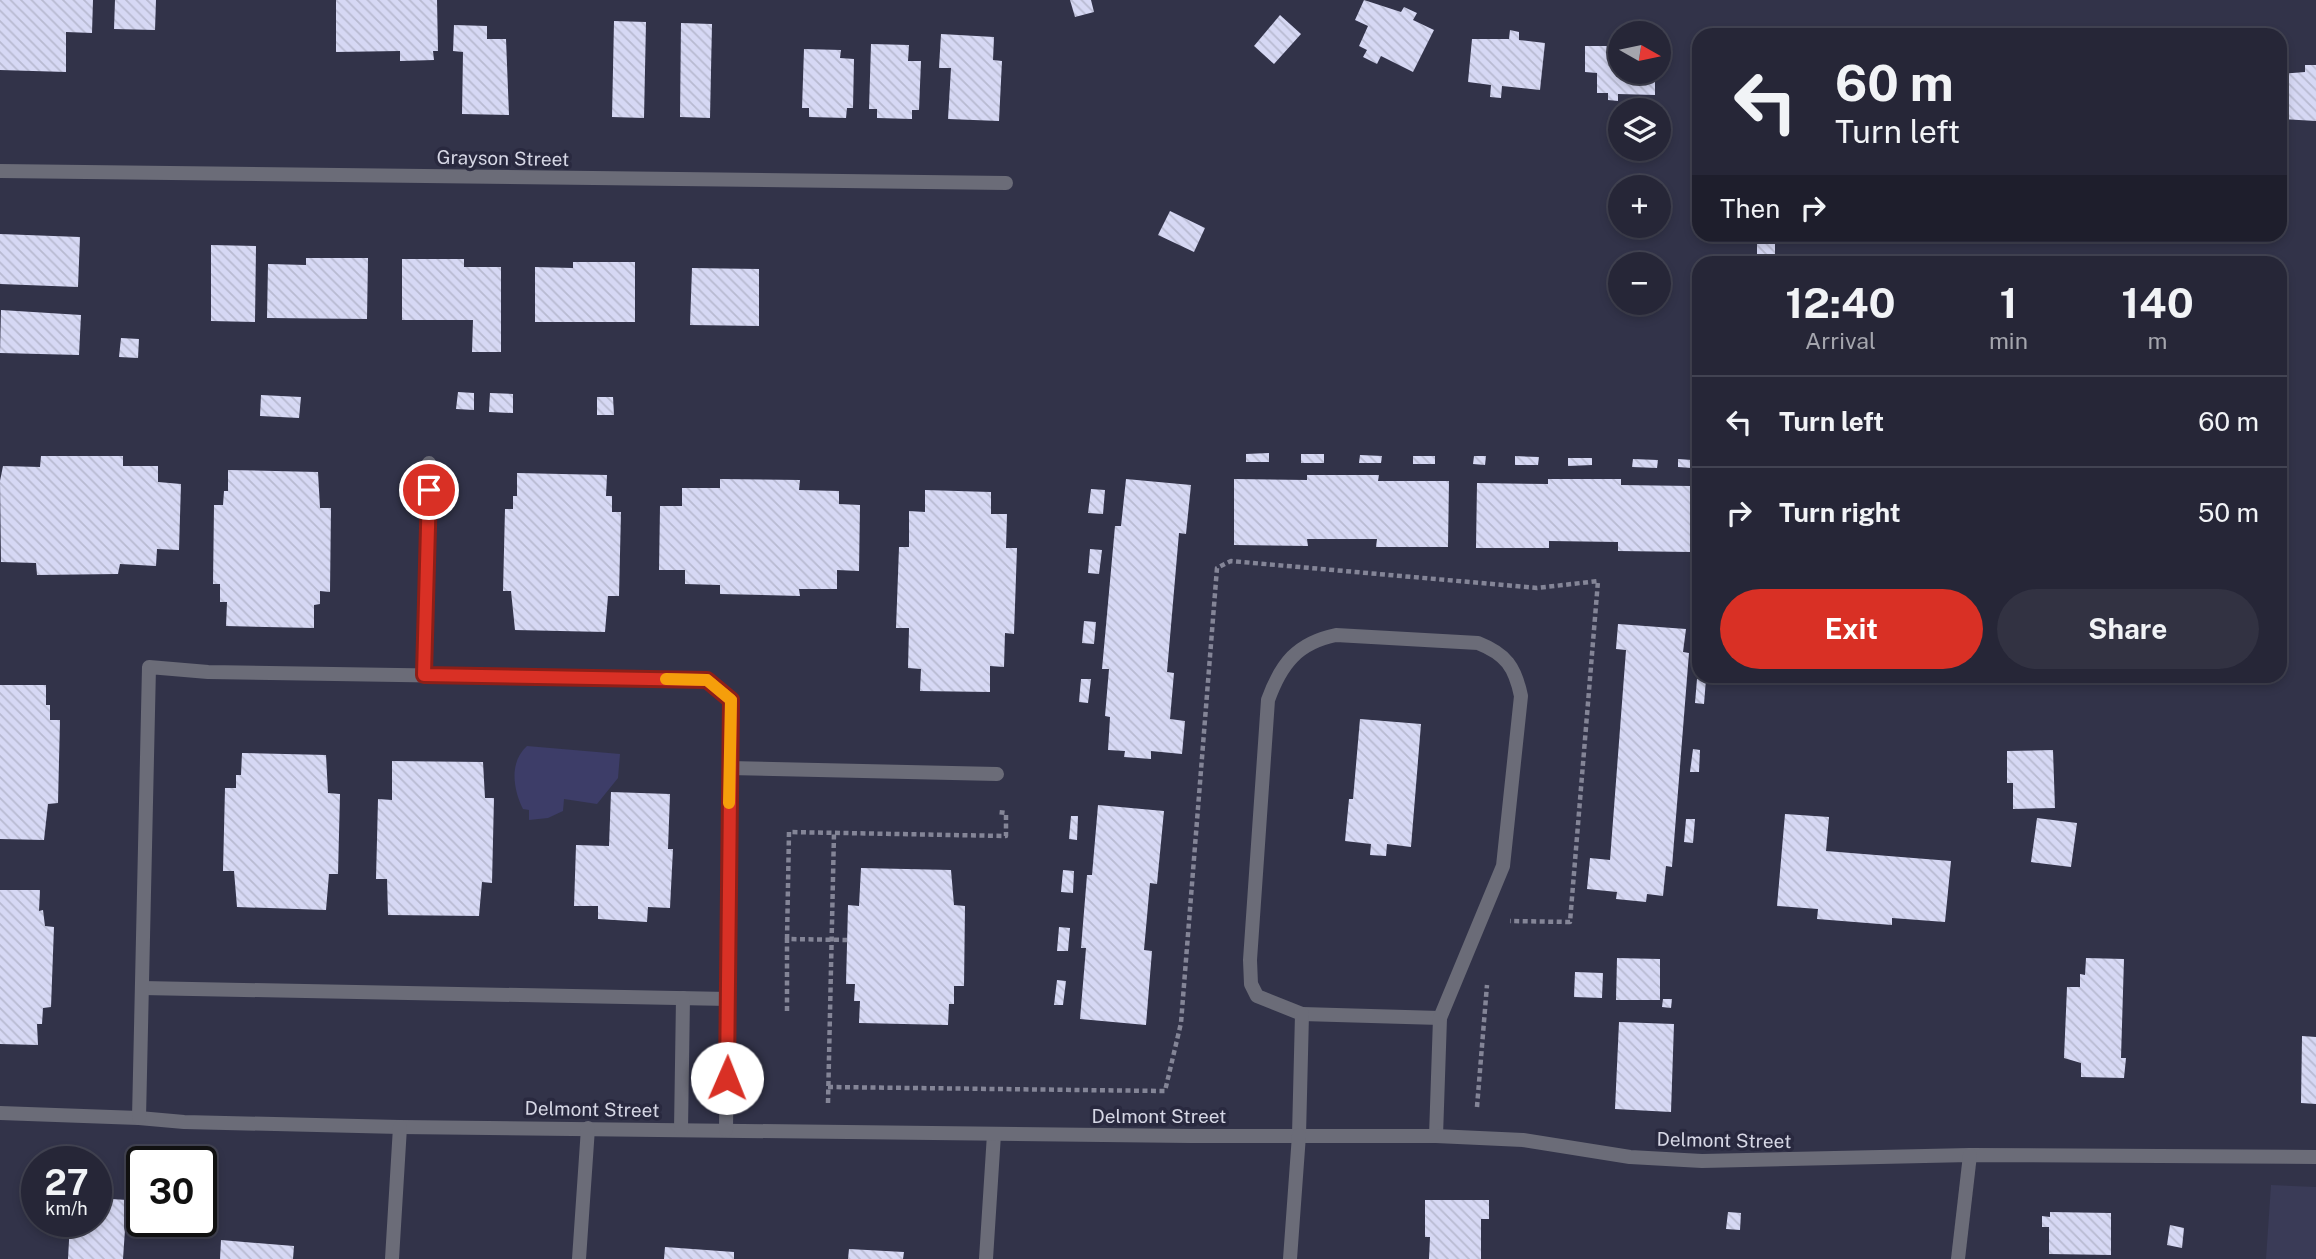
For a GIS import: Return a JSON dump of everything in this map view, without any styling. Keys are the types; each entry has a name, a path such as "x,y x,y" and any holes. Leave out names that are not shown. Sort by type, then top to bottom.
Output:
{"street":[{"name":"Grayson Street","path":"0,172 1006,184"},
{"path":"424,675 429,463"},
{"path":"1436,1136 1440,1018 1503,866 1521,695 1515,670 1495,649 1478,643 1336,635 1317,639 1289,656 1276,677 1268,700 1250,960 1251,984 1257,996 1302,1014 1440,1018"},
{"path":"139,1118 149,667 208,672 707,680 731,700 726,1130"},
{"path":"729,768 997,774"},
{"path":"142,988 729,999"},
{"path":"681,1129 683,998"},
{"path":"1290,1259 1299,1135 1302,1014"},
{"name":"Delmont Street","path":"0,1114 400,1127 1436,1136 1523,1140 1630,1157 1702,1161 1970,1154 2316,1157"},
{"path":"392,1259 400,1127"},
{"path":"579,1259 588,1128"},
{"path":"986,1259 994,1134"},
{"path":"1958,1259 1970,1154"}],"path":[{"path":"828,1087 1165,1091 1181,1023 1217,568 1231,561 1537,588 1598,581 1570,922 1524,919 1506,922"},
{"path":"787,1011 789,832 1006,836 1006,813 998,812"},
{"path":"827,1132 835,833"},
{"path":"787,939 847,940"},
{"path":"1477,1107 1488,974"}],"shaded area":[{"path":"527,746 620,754 618,778 597,804 564,799 563,811 548,818 529,820 529,810 523,809 515,784 517,760"},
{"path":"2271,1185 2316,1187 2316,1259 2266,1259"}],"building":[{"path":"0,0 93,0 92,33 66,32 66,72 0,70"},
{"path":"115,0 156,0 155,30 114,29"},
{"path":"336,0 437,0 438,51 433,51 434,60 400,61 400,51 336,52"},
{"path":"1070,0 1091,0 1094,12 1075,17"},
{"path":"1364,0 1401,12 1404,7 1417,13 1413,20 1434,30 1413,72 1381,56 1377,64 1363,57 1367,50 1359,46 1368,26 1355,20"},
{"path":"1280,15 1301,34 1274,64 1254,46"},
{"path":"614,21 646,22 644,118 612,117"},
{"path":"681,23 712,24 710,118 680,117"},
{"path":"454,25 487,26 487,39 506,39 509,115 462,114 463,52 453,51"},
{"path":"1510,30 1519,32 1519,40 1545,43 1540,90 1502,86 1501,98 1490,97 1491,85 1468,82 1472,39 1509,39"},
{"path":"941,34 994,37 993,60 1002,61 999,121 948,119 951,68 939,68"},
{"path":"871,44 909,45 908,61 921,61 919,110 912,110 912,119 877,118 877,109 869,109"},
{"path":"1585,46 1608,46 1608,84 1655,84 1655,95 1618,94 1618,98 1608,98 1608,93 1597,93 1597,73 1585,72"},
{"path":"804,49 841,50 840,58 854,59 853,108 847,108 846,118 809,117 809,108 802,108"},
{"path":"2305,65 2316,65 2316,121 2287,119 2287,73 2305,72"},
{"path":"1170,211 1205,228 1194,252 1158,235"},
{"path":"0,234 80,237 78,287 0,284"},
{"path":"1757,242 1775,242 1775,256 1757,256"},
{"path":"2042,242 2042,244 2020,243"},
{"path":"211,245 256,246 255,322 211,321"},
{"path":"306,258 368,258 367,319 267,318 268,264 306,265"},
{"path":"402,259 464,259 464,267 501,267 501,352 472,352 473,320 402,320"},
{"path":"573,262 635,262 635,322 535,322 535,267 573,268"},
{"path":"692,268 759,269 759,326 690,325"},
{"path":"1,310 81,315 79,355 0,353"},
{"path":"121,338 139,339 138,358 119,357"},
{"path":"458,392 474,393 474,410 456,409"},
{"path":"490,393 513,394 513,413 489,412"},
{"path":"261,395 301,397 299,418 260,416"},
{"path":"597,397 613,397 614,415 597,415"},
{"path":"1269,453 1269,462 1246,462 1246,454"},
{"path":"1301,454 1324,454 1324,463 1301,463"},
{"path":"1360,455 1382,456 1381,463 1359,463"},
{"path":"41,456 123,456 123,466 158,466 158,482 181,484 179,550 157,549 156,566 120,564 118,574 37,575 36,563 1,562 0,481 3,466 40,467"},
{"path":"1413,456 1435,456 1435,464 1413,464"},
{"path":"1474,456 1486,456 1485,465 1473,464"},
{"path":"1515,456 1539,457 1538,465 1515,465"},
{"path":"1568,458 1592,458 1592,465 1568,466"},
{"path":"1633,459 1658,460 1657,468 1632,467"},
{"path":"1678,459 1692,460 1691,468 1678,467"},
{"path":"228,470 318,472 320,508 331,508 330,592 320,591 320,604 314,605 314,628 226,626 227,602 220,602 220,584 213,584 214,505 223,505 224,491 228,491"},
{"path":"517,473 607,475 606,496 612,496 612,512 621,512 619,596 608,596 605,632 515,630 511,591 503,591 505,509 513,509 513,496 517,496"},
{"path":"1307,475 1379,475 1378,481 1449,481 1448,547 1376,547 1377,539 1307,539 1308,546 1234,545 1234,479 1307,480"},
{"path":"720,479 800,480 799,490 839,491 839,504 860,505 859,571 837,570 837,589 799,589 800,596 720,594 720,585 685,584 685,570 659,570 660,506 682,506 682,488 720,488"},
{"path":"1126,479 1191,485 1186,534 1179,533 1167,672 1174,673 1170,719 1185,721 1182,754 1151,751 1151,759 1124,757 1125,751 1108,750 1110,717 1105,716 1109,669 1102,669 1115,526 1121,526"},
{"path":"1548,479 1621,479 1621,485 1691,486 1691,552 1618,551 1618,542 1549,541 1549,548 1476,548 1477,483 1548,484"},
{"path":"1091,489 1105,490 1103,514 1088,513"},
{"path":"925,490 991,492 991,514 1007,514 1006,548 1017,548 1014,634 1005,633 1004,667 990,666 990,692 920,691 921,669 908,668 909,628 896,628 899,547 909,547 909,511 925,512"},
{"path":"1090,549 1102,550 1099,574 1088,573"},
{"path":"1084,621 1096,622 1094,644 1082,643"},
{"path":"1618,624 1686,629 1683,652 1689,653 1672,867 1666,866 1663,896 1647,894 1646,902 1616,899 1617,892 1587,889 1590,858 1610,860 1626,650 1616,649"},
{"path":"1081,679 1091,679 1088,703 1079,702"},
{"path":"1697,683 1706,683 1704,704 1695,703"},
{"path":"0,685 46,685 46,705 50,705 50,720 60,720 58,803 48,804 44,840 0,839"},
{"path":"1360,719 1421,724 1411,847 1387,844 1386,856 1370,855 1371,844 1345,841 1349,799 1353,799"},
{"path":"1693,749 1700,750 1699,772 1690,772"},
{"path":"2053,750 2055,808 2013,809 2013,783 2007,783 2007,751"},
{"path":"242,753 326,755 328,793 340,794 338,874 329,874 326,910 237,907 234,871 223,871 225,788 236,788 236,775 241,775"},
{"path":"392,761 483,762 485,798 494,798 492,883 482,882 479,916 388,915 387,879 376,879 378,799 392,800"},
{"path":"611,792 670,794 668,849 673,849 670,908 648,907 647,922 598,919 598,906 574,906 576,845 609,846"},
{"path":"1098,805 1164,811 1157,884 1150,883 1144,950 1152,951 1146,1025 1080,1019 1086,948 1081,948 1087,875 1092,875"},
{"path":"1785,814 1829,817 1826,851 1951,861 1945,922 1892,918 1892,925 1817,919 1818,909 1777,906"},
{"path":"1071,816 1078,816 1077,840 1069,839"},
{"path":"2037,818 2077,823 2071,867 2031,862"},
{"path":"1686,819 1695,819 1693,843 1684,842"},
{"path":"861,868 951,870 954,905 965,906 964,986 954,986 954,1004 949,1004 948,1025 859,1023 860,1001 854,1001 855,984 846,984 848,905 859,906"},
{"path":"1063,870 1074,871 1073,893 1061,892"},
{"path":"0,890 40,890 39,911 43,910 45,926 54,927 51,1007 43,1008 42,1024 37,1024 38,1045 0,1044"},
{"path":"1059,927 1070,928 1068,951 1057,951"},
{"path":"1617,958 1660,959 1660,1000 1616,1000"},
{"path":"2086,958 2124,959 2121,1058 2126,1058 2124,1078 2081,1077 2081,1063 2064,1058 2067,987 2080,987 2080,974 2085,975"},
{"path":"1575,972 1603,973 1602,998 1574,997"},
{"path":"1057,980 1066,981 1063,1005 1054,1005"},
{"path":"1663,999 1672,999 1671,1008 1662,1007"},
{"path":"1619,1022 1674,1024 1671,1112 1615,1109"},
{"path":"2302,1036 2316,1037 2316,1104 2301,1103"},
{"path":"112,1199 126,1200 123,1259 68,1259 69,1237 112,1237"},
{"path":"1425,1200 1489,1200 1489,1219 1481,1219 1481,1259 1429,1259 1430,1237 1425,1237"},
{"path":"1728,1212 1741,1213 1740,1230 1726,1229"},
{"path":"2050,1212 2111,1213 2111,1255 2049,1254 2049,1227 2042,1227 2042,1216 2050,1217"},
{"path":"2170,1225 2184,1228 2182,1248 2167,1245"},
{"path":"221,1240 294,1246 293,1259 220,1259"},
{"path":"665,1247 734,1252 734,1259 664,1259"},
{"path":"849,1249 904,1252 903,1259 848,1259"}],"slow traffic":[{"path":"666,679 707,680 731,700 729,803"}],"route":[{"path":"429,490 424,675 707,680 731,700 727,1078"}]}
